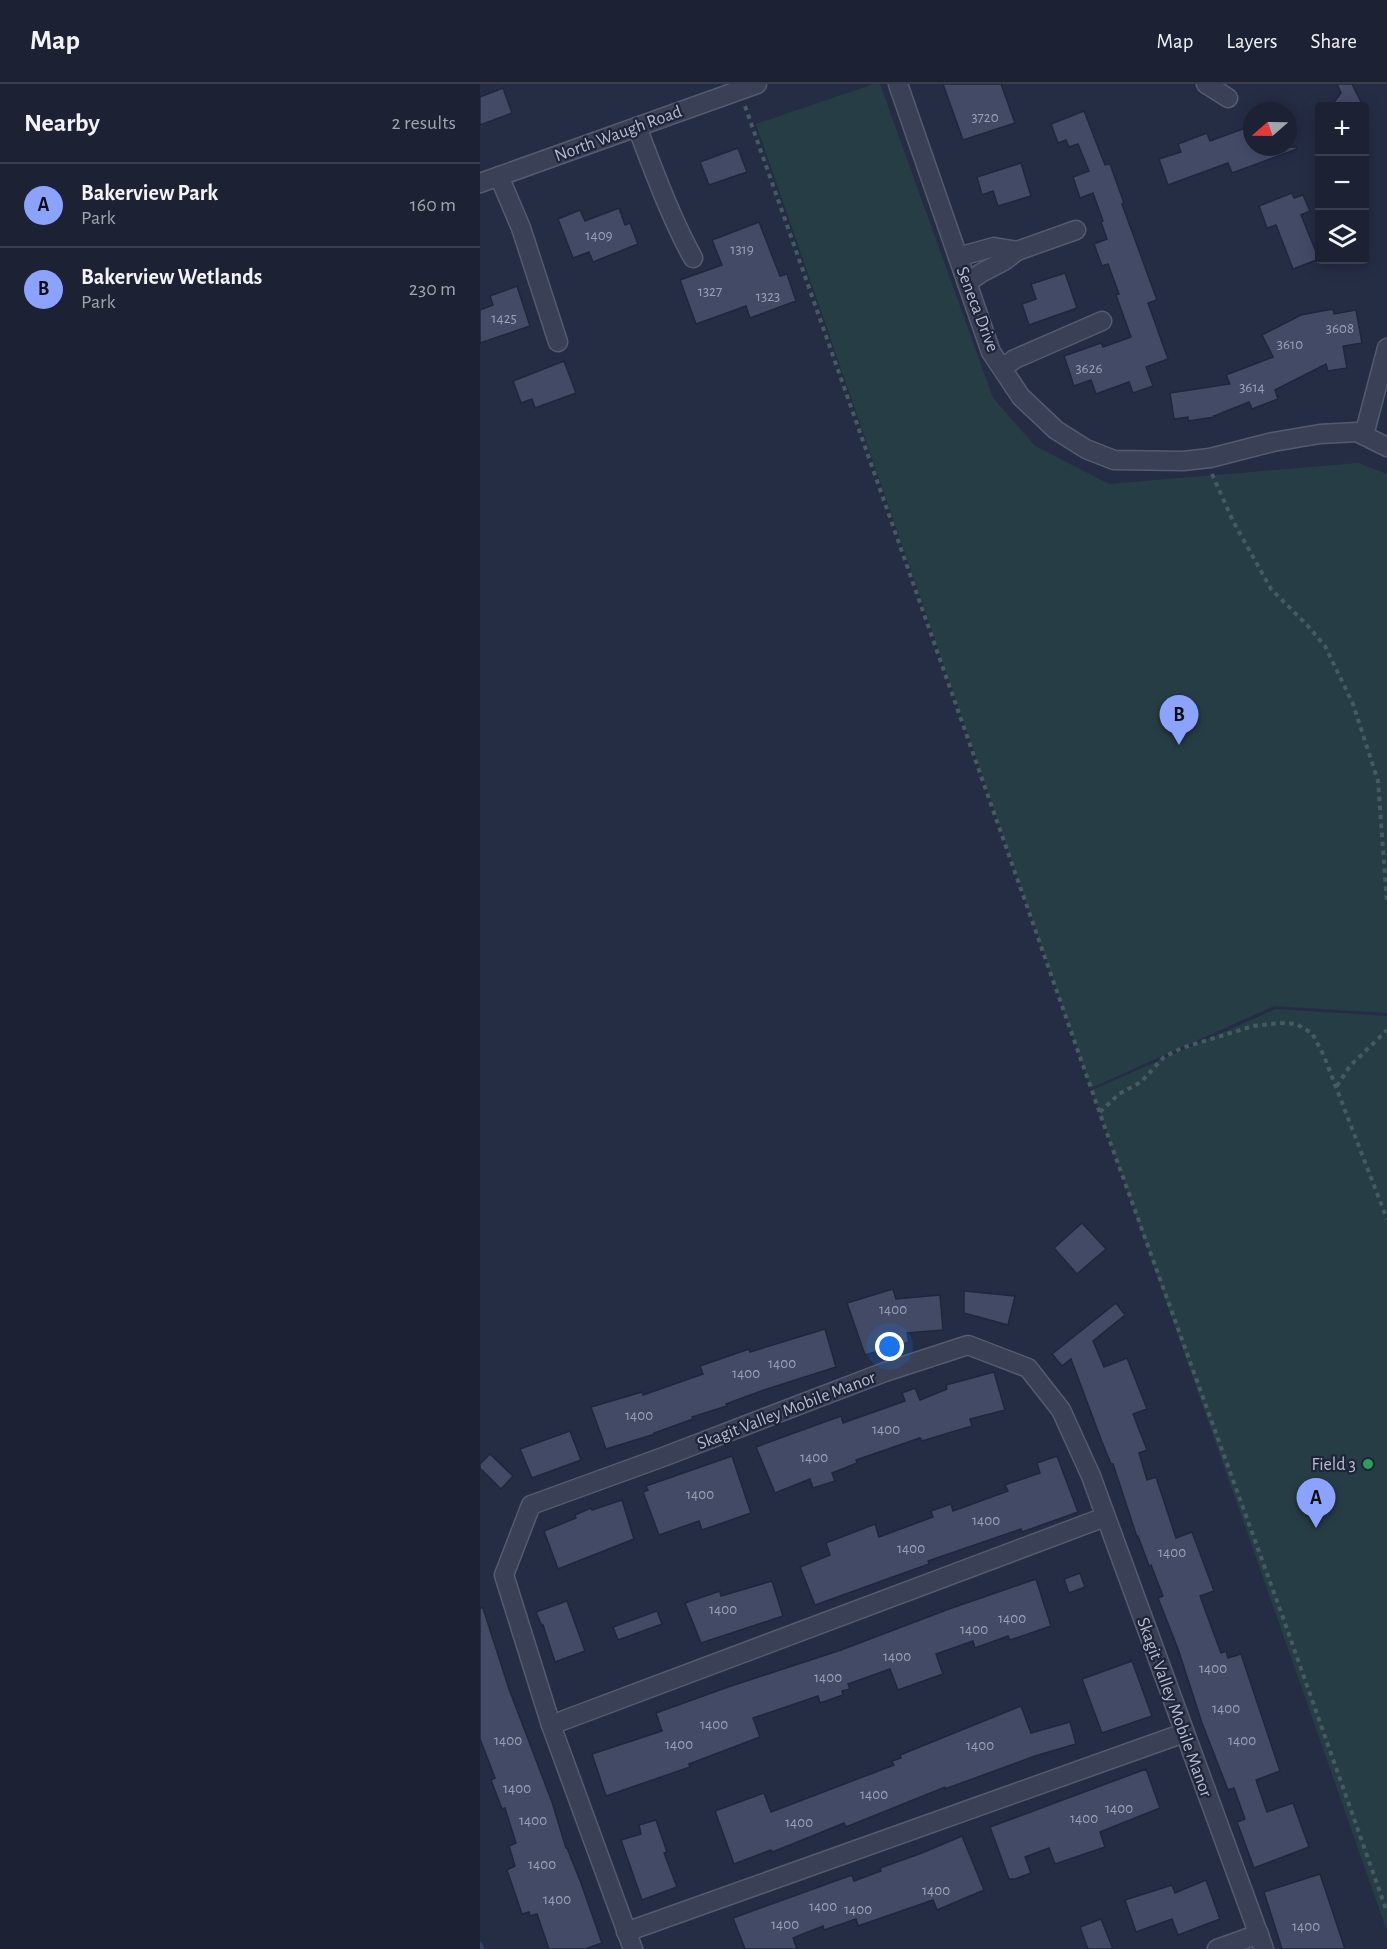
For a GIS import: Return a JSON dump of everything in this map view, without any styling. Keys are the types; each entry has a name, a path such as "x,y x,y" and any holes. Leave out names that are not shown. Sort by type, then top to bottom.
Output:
{"street":[{"name":"North Waugh Road","path":"480,183 757,84"},
{"name":"Seneca Drive","path":"898,84 991,352 1021,397 1056,430 1086,449 1114,460 1183,461 1210,458 1273,442 1320,434 1357,432 1387,447"},
{"path":"1206,84 1228,98"},
{"path":"637,127 680,235 693,258"},
{"path":"499,176 521,228 558,342"},
{"path":"967,283 1017,251 1076,230"},
{"path":"958,257 994,247 1017,251"},
{"path":"1002,368 1016,359 1102,321"},
{"path":"1364,435 1387,348"},
{"name":"Skagit Valley Mobile Manor","path":"630,1940 551,1725 504,1575 531,1504 663,1457 885,1372 968,1345 1028,1368 1061,1410 1091,1476 1261,1942"},
{"path":"551,1725 1105,1517"},
{"path":"630,1940 1184,1733"},
{"path":"1217,1949 1261,1942"}],"path":[{"path":"748,114 1100,1112 1387,1912"},
{"path":"1210,470 1233,521 1271,589 1325,646 1353,704 1378,781 1387,903"},
{"path":"1100,1112 1119,1094 1141,1082 1164,1057 1182,1048 1253,1026 1296,1024 1312,1033 1324,1056 1387,1219"},
{"path":"1337,1086 1350,1065 1387,1030"}],"shaded area":[{"path":"874,84 880,84 993,398 1035,446 1109,484 1358,463 1387,474 1387,1013 1274,1006 1091,1088 756,124"},
{"path":"1276,1009 1387,1016 1387,1931 1092,1090"}],"building":[{"path":"943,84 1001,84 1015,123 963,140"},
{"path":"1337,84 1352,84 1361,102 1334,102 1341,93"},
{"path":"503,88 512,113 480,125 480,97"},
{"path":"1084,111 1105,165 1110,164 1157,300 1148,303 1168,359 1146,367 1153,386 1133,393 1129,382 1096,394 1091,380 1074,386 1064,356 1101,343 1103,347 1131,337 1108,264 1102,266 1094,244 1107,239 1093,193 1080,198 1073,177 1089,171 1078,144 1069,147 1066,140 1058,143 1051,124"},
{"path":"1243,129 1243,156 1278,156 1232,173 1228,163 1168,185 1159,159 1181,152 1178,144 1207,133 1210,141"},
{"path":"738,148 747,172 709,185 700,162"},
{"path":"1021,163 1031,196 998,206 993,191 982,195 977,177"},
{"path":"1292,193 1294,198 1303,195 1310,211 1301,215 1315,249 1315,261 1293,269 1276,225 1267,228 1259,206"},
{"path":"619,208 625,225 630,223 638,244 593,262 589,252 573,258 558,219 580,210 585,221"},
{"path":"759,222 780,276 787,274 796,301 750,318 746,306 696,324 680,280 722,265 712,240"},
{"path":"1065,273 1077,308 1029,325 1022,304 1036,299 1031,284"},
{"path":"517,286 530,326 480,343 480,310 493,305 490,296"},
{"path":"1333,309 1334,314 1356,310 1362,343 1343,346 1347,368 1328,371 1326,364 1275,390 1278,399 1252,409 1249,402 1215,417 1188,421 1188,417 1174,419 1170,393 1230,384 1226,375 1273,357 1262,335 1301,315"},
{"path":"564,361 576,393 535,408 532,399 521,403 513,381"},
{"path":"1082,1223 1106,1249 1077,1274 1054,1248"},
{"path":"893,1289 896,1299 940,1295 943,1330 907,1333 909,1342 865,1355 847,1303"},
{"path":"964,1291 1015,1296 1008,1325 964,1313"},
{"path":"1116,1303 1125,1315 1093,1341 1104,1367 1127,1358 1147,1409 1133,1414 1147,1450 1139,1453 1147,1480 1156,1477 1176,1538 1192,1532 1214,1591 1200,1596 1221,1653 1226,1651 1228,1658 1241,1654 1280,1771 1256,1780 1267,1812 1293,1803 1309,1847 1254,1868 1237,1822 1245,1819 1234,1788 1228,1790 1202,1723 1178,1649 1158,1598 1163,1596 1137,1537 1113,1464 1102,1442 1071,1359 1062,1366 1052,1354"},
{"path":"825,1329 836,1367 764,1390 726,1404 727,1406 692,1417 693,1419 655,1434 606,1449 591,1407 642,1392 643,1395 703,1374 700,1366 749,1349 750,1352"},
{"path":"994,1372 1005,1410 970,1419 972,1426 922,1441 920,1438 856,1460 857,1463 832,1473 835,1481 813,1488 810,1479 775,1493 756,1447 841,1416 843,1423 905,1401 902,1393 915,1388 920,1400 947,1389 946,1385"},
{"path":"570,1431 581,1460 532,1478 520,1449"},
{"path":"490,1454 513,1476 501,1489 480,1468 480,1464"},
{"path":"732,1456 751,1513 702,1530 699,1521 659,1535 643,1492 648,1490 646,1486"},
{"path":"1057,1456 1078,1512 928,1561 929,1564 815,1605 800,1567 830,1555 826,1543 875,1524 879,1537 933,1517 931,1511 951,1504 953,1511 1008,1491 1005,1485 1040,1473 1037,1463"},
{"path":"622,1500 634,1539 558,1569 544,1531 576,1518 575,1515 591,1508 592,1510"},
{"path":"1080,1573 1085,1587 1069,1593 1064,1579"},
{"path":"1036,1579 1051,1626 1010,1640 1008,1636 975,1648 973,1641 936,1654 943,1674 898,1690 890,1669 848,1684 850,1689 842,1691 843,1695 820,1703 818,1696 753,1718 760,1737 689,1764 690,1767 606,1796 592,1754 662,1731 656,1713 841,1650"},
{"path":"772,1581 783,1616 701,1643 685,1603 720,1591 721,1596"},
{"path":"567,1601 585,1651 555,1662 543,1625 536,1612"},
{"path":"480,1608 483,1608 509,1689 602,1943 585,1949 549,1949 537,1914 530,1916 529,1912 522,1914 507,1870 515,1866 509,1846 516,1843 505,1808 502,1809 491,1780 495,1778 480,1739"},
{"path":"657,1611 662,1624 618,1640 613,1627"},
{"path":"1132,1661 1152,1716 1102,1733 1082,1679"},
{"path":"1021,1706 1031,1733 1070,1722 1076,1744 1035,1756 945,1789 945,1787 846,1827 844,1823 772,1852 771,1850 734,1864 715,1811 764,1793 771,1812 894,1765 892,1761 901,1758 900,1755"},
{"path":"1146,1769 1160,1808 1100,1832 1105,1847 1055,1864 1049,1848 1025,1857 1031,1873 1009,1879 990,1827"},
{"path":"656,1820 667,1852 664,1853 677,1887 642,1900 621,1840 641,1834 639,1825"},
{"path":"962,1836 984,1890 937,1910 933,1900 858,1926 856,1919 824,1930 823,1926 793,1938 797,1949 745,1949 733,1918 852,1875 854,1881 881,1871 880,1868"},
{"path":"1320,1874 1345,1949 1282,1949 1264,1892"},
{"path":"1206,1880 1220,1919 1178,1935 1172,1919 1136,1932 1125,1900 1172,1885 1175,1893"},
{"path":"1101,1919 1113,1949 1088,1949 1080,1927"}],"waterway":[{"path":"480,1945 481,1949"}],"place":[{"name":"Bakerview Wetlands","path":"1179,745"},
{"name":"Field 3","path":"1368,1464"},
{"name":"Bakerview Park","path":"1316,1528"}]}
